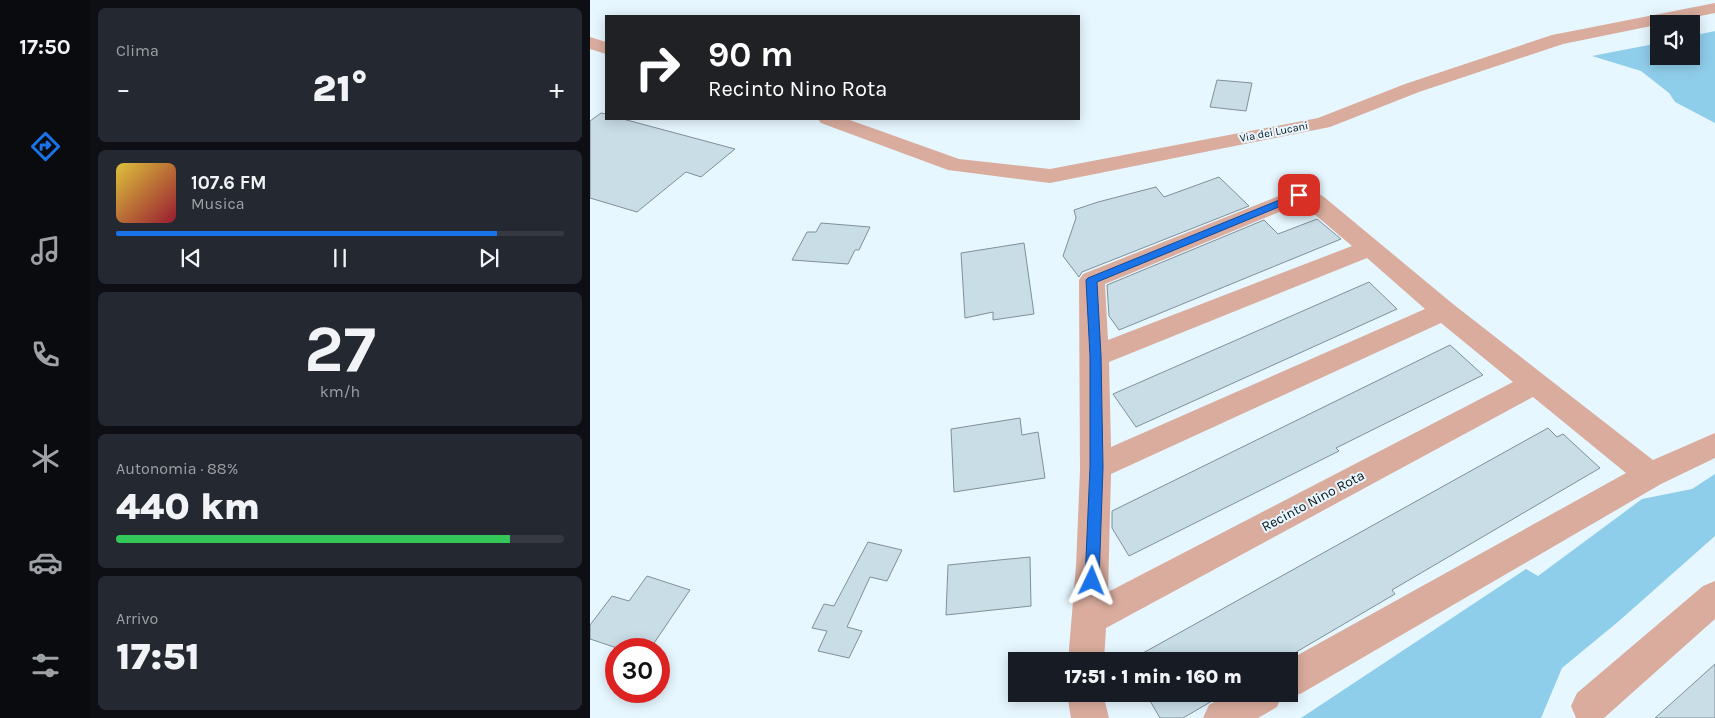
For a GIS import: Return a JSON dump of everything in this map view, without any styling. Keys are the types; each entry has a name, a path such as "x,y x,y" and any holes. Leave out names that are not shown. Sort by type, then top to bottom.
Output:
{"street":[{"name":"Via dei Lucani","path":"831,120 956,165 1050,176 1323,122 1412,88 1559,39 1715,8"},
{"path":"590,43 605,48"},
{"path":"1087,652 1097,467 1096,356 1092,280 1299,195 1307,196 1316,202 1444,311 1650,476"},
{"path":"1096,356 1370,248"},
{"path":"1097,467 1444,311"},
{"name":"Recinto Nino Rota","path":"1090,619 1535,383"},
{"path":"1298,675 1650,476 1715,446"},
{"path":"1590,706 1715,597"},
{"path":"1087,702 1090,718"},
{"path":"1222,718 1250,702"}],"shaded area":[{"path":"1715,31 1715,123 1675,102 1669,93 1641,71 1592,56 1650,45 1650,65 1700,65 1700,34"},
{"path":"1715,474 1715,536 1619,621 1562,668 1541,718 1301,718 1526,569 1538,576 1642,499 1692,489"}],"building":[{"path":"1217,80 1252,83 1246,111 1210,107"},
{"path":"601,113 605,114 605,120 627,120 735,149 701,177 686,172 637,212 590,198 590,121"},
{"path":"1219,177 1249,206 1082,272 1079,277 1063,256 1076,218 1074,210 1156,187 1164,197"},
{"path":"1317,219 1341,239 1119,330 1109,316 1107,285 1264,220 1278,234"},
{"path":"821,223 870,227 859,250 855,250 848,264 792,260 807,232 816,232"},
{"path":"1024,243 1034,314 993,320 993,312 965,318 961,253"},
{"path":"1369,282 1397,309 1136,427 1113,394"},
{"path":"1450,345 1483,375 1336,448 1339,451 1129,556 1112,528 1112,511"},
{"path":"1020,418 1022,435 1038,432 1045,478 954,492 951,429"},
{"path":"1548,428 1557,437 1563,434 1600,468 1392,590 1395,594 1296,652 1145,652"},
{"path":"868,542 902,550 887,581 870,577 847,627 862,631 849,658 818,651 827,631 812,628 824,604 834,606"},
{"path":"1030,557 1031,606 946,615 948,565"},
{"path":"647,576 690,590 657,638 605,638 605,644 590,639 590,625 612,596 629,601"},
{"path":"1715,664 1715,718 1655,718"},
{"path":"1151,702 1210,702 1183,718 1160,718"}],"route":[{"path":"1092,581 1097,467 1096,356 1092,280 1299,195"}]}
